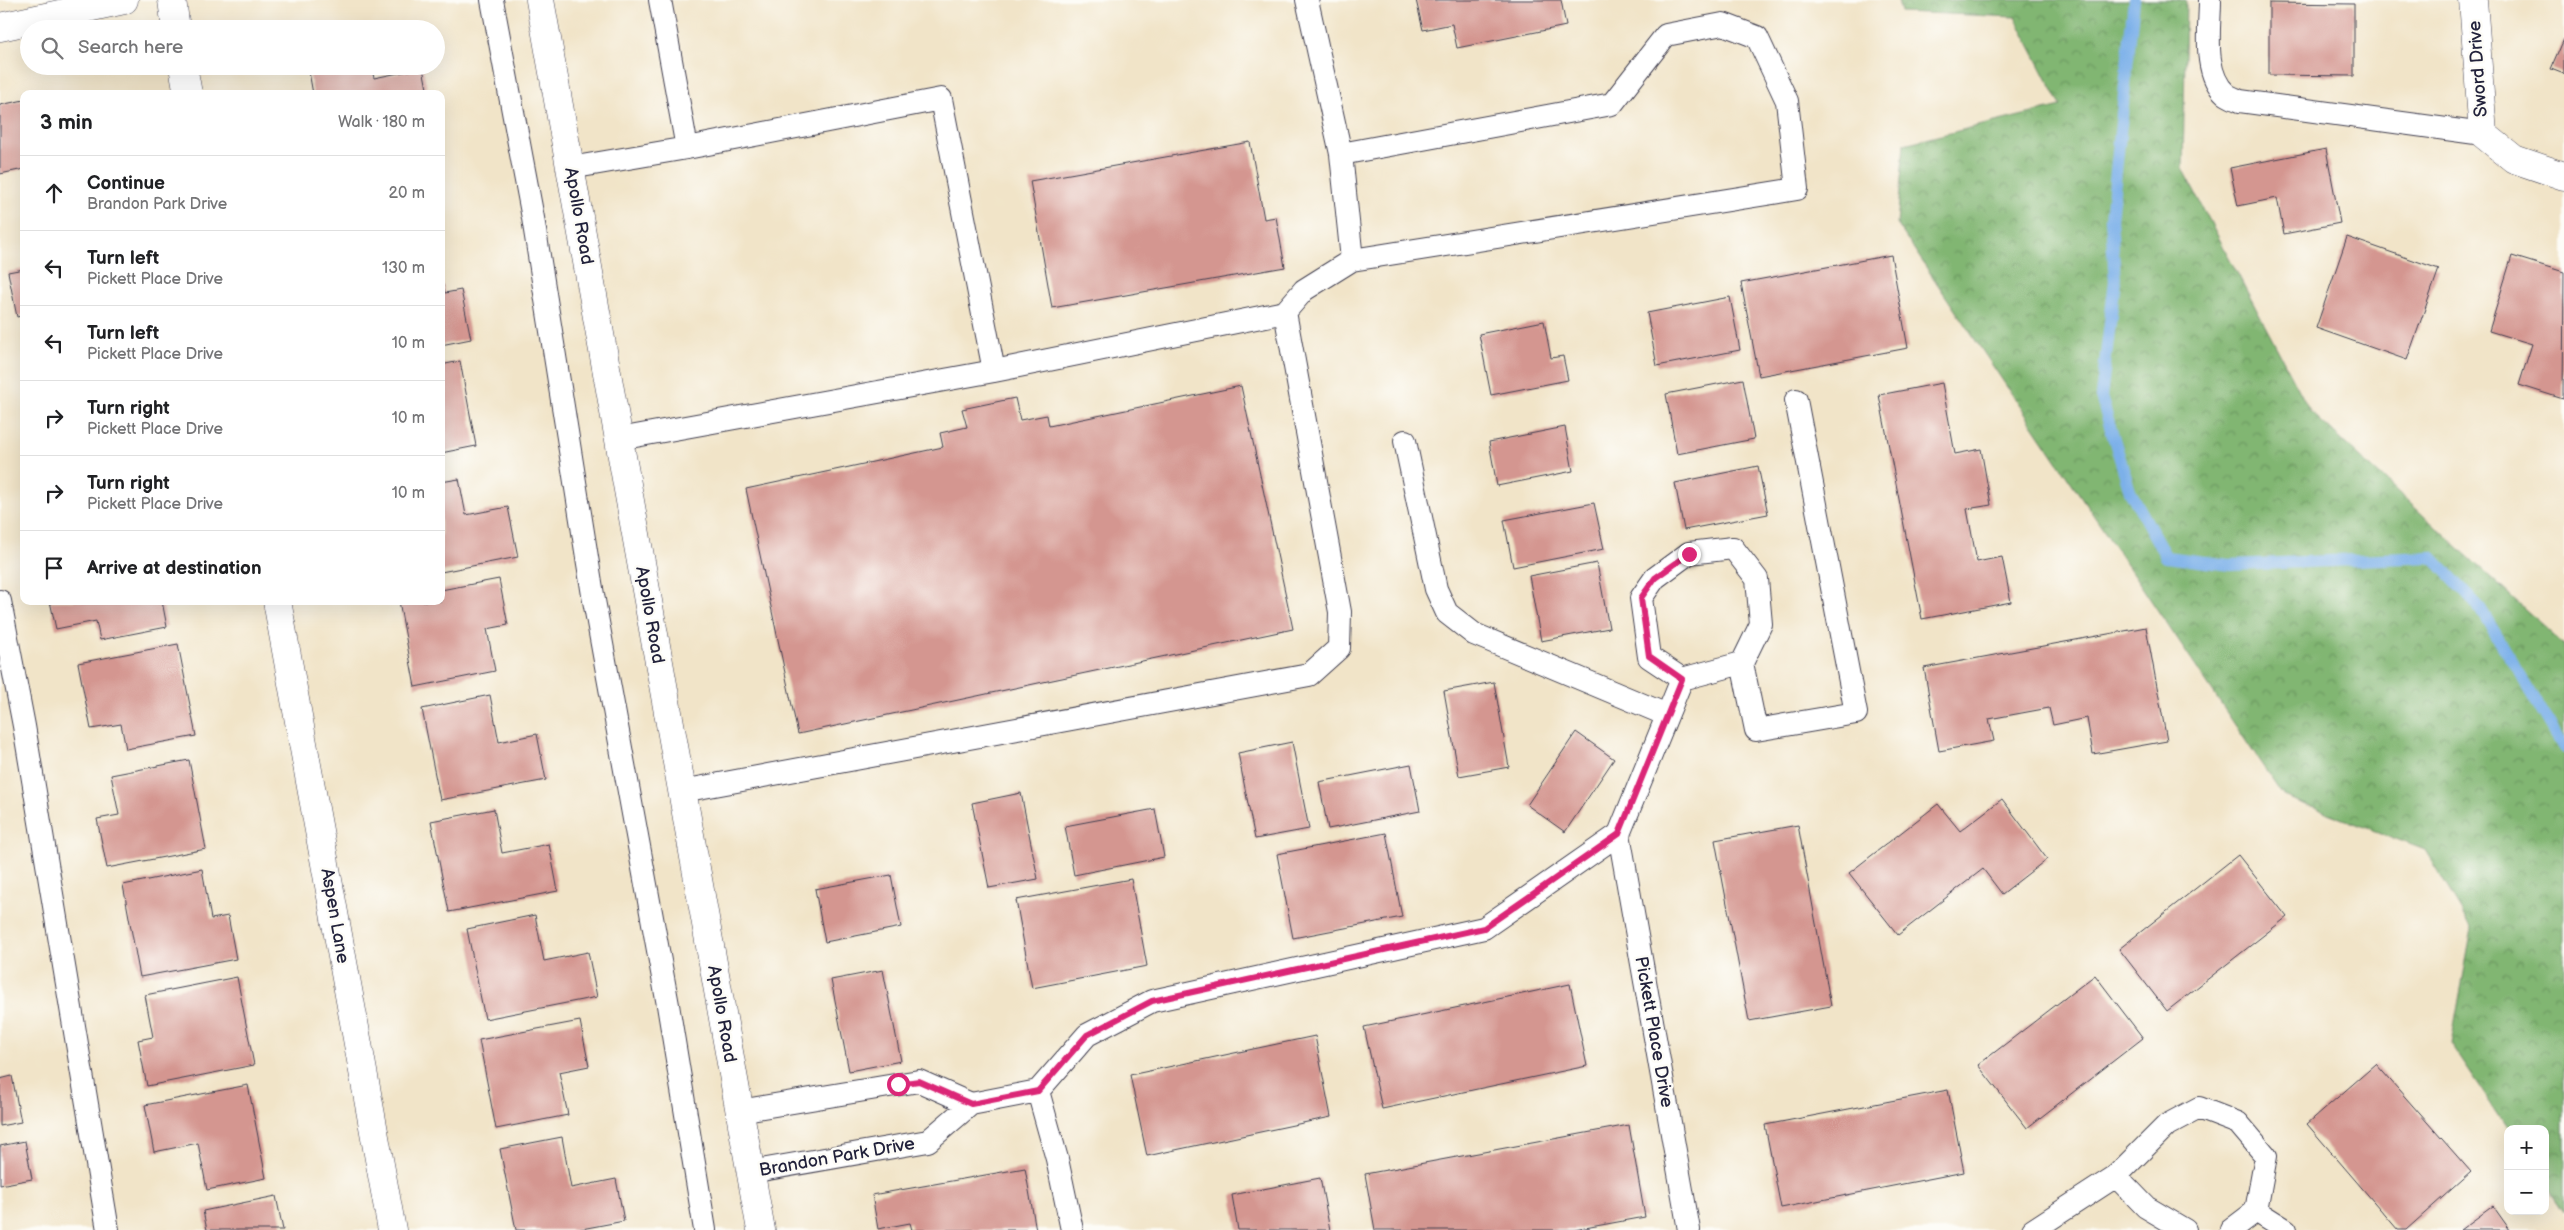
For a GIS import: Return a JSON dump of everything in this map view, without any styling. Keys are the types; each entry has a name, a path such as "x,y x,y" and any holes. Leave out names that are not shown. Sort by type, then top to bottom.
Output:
{"street":[{"path":"32,20 124,0"},
{"path":"172,0 175,20"},
{"name":"Apollo Road","path":"540,0 761,1230"},
{"name":"Sword Drive","path":"2473,0 2483,134 2514,159 2564,176"},
{"path":"0,27 20,23"},
{"path":"185,75 187,90"},
{"name":"Aspen Lane","path":"278,605 392,1230"}],"lane":[{"path":"492,0 532,218 593,594 668,1005 705,1230"},
{"path":"660,0 687,148"},
{"path":"1307,0 1341,154 1352,260"},
{"path":"2210,0 2210,53 2215,78 2226,94 2240,101 2483,134"},
{"path":"619,439 994,372 1285,312 1304,290 1352,260 1797,189 1787,101 1757,37 1722,24 1666,34 1612,104 1341,154"},
{"path":"570,168 687,148 941,99 994,372"},
{"path":"682,791 1309,675 1340,648 1340,612 1285,312"},
{"path":"1742,663 1682,679 1649,656 1641,598 1655,578 1689,554 1733,548 1757,579 1761,624 1742,663 1756,730 1856,713 1796,400"},
{"path":"1405,441 1436,589 1446,613 1474,634 1668,715"},
{"path":"0,600 24,726 108,1230"},
{"path":"1072,1230 1057,1158 1038,1091 1087,1035 1152,1001 1484,928 1619,834 1682,679"},
{"name":"Pickett Place Drive","path":"1619,834 1689,1230"},
{"path":"739,1110 919,1081 971,1104"},
{"name":"Brandon Park Drive","path":"750,1172 928,1141 971,1104 1038,1091"},
{"path":"2033,1230 2116,1176 2167,1124 2199,1108 2238,1123 2266,1156 2256,1211 2231,1230"},
{"path":"2116,1176 2146,1207 2185,1230"},
{"path":"2256,1211 2286,1230"}],"green space":[{"path":"1898,0 2186,0 2183,170 2310,411 2564,645 2564,1212 2549,1190 2549,1125 2505,1125 2451,1044 2472,928 2425,850 2283,796 1897,224 1904,144 2061,106 2015,17 1901,12"}],"building":[{"path":"1416,0 1561,0 1566,26 1457,48 1452,24 1423,30"},
{"path":"2269,3 2354,4 2354,76 2269,75"},
{"path":"2564,39 2564,74 2551,69"},
{"path":"310,75 373,75 374,78 389,75 424,75 427,90 312,90"},
{"path":"20,101 20,170 0,174 0,105"},
{"path":"1250,142 1264,219 1276,217 1285,267 1052,308 1030,181"},
{"path":"2326,149 2340,223 2284,234 2277,198 2238,206 2230,168"},
{"path":"2347,237 2439,269 2407,360 2316,328"},
{"path":"1891,255 1908,348 1759,376 1741,283"},
{"path":"2512,256 2564,272 2563,399 2519,385 2532,344 2489,331"},
{"path":"20,270 20,316 17,317 8,272"},
{"path":"461,290 471,339 445,344 445,293"},
{"path":"1730,297 1740,350 1657,366 1647,313"},
{"path":"1544,321 1551,358 1563,356 1568,380 1491,395 1479,334"},
{"path":"460,361 476,446 445,452 445,364"},
{"path":"1743,379 1754,439 1677,454 1666,394"},
{"path":"1942,383 1955,454 1981,449 1991,505 1967,509 1977,562 2002,557 2011,602 1922,619 1879,395"},
{"path":"1241,386 1293,629 798,734 746,489 943,447 940,433 967,427 962,409 1015,398 1020,420 1047,415 1049,426"},
{"path":"1565,427 1573,471 1497,486 1489,442"},
{"path":"1758,466 1768,514 1684,530 1675,483"},
{"path":"459,479 466,515 508,507 518,557 445,571 445,481"},
{"path":"1594,503 1604,549 1513,567 1504,520"},
{"path":"1597,563 1609,628 1541,641 1529,576"},
{"path":"499,579 508,625 487,629 495,671 415,687 400,605 445,605 445,589"},
{"path":"51,605 163,605 167,627 100,640 96,621 56,629"},
{"path":"2146,627 2167,741 2093,754 2087,718 2053,725 2049,708 1989,719 1994,741 1939,751 1924,668"},
{"path":"178,644 196,736 126,749 121,724 91,729 78,663"},
{"path":"1494,682 1509,767 1459,776 1444,691"},
{"path":"490,695 499,742 537,734 546,780 440,800 422,709"},
{"path":"1576,732 1614,759 1565,832 1527,805"},
{"path":"1292,742 1309,829 1255,839 1238,753"},
{"path":"189,760 206,849 107,868 97,819 119,815 111,775"},
{"path":"1411,764 1420,811 1328,829 1319,782"},
{"path":"1021,793 1038,879 989,888 972,803"},
{"path":"2002,799 2047,859 2002,894 1983,869 1898,935 1849,873 1938,804 1960,831"},
{"path":"494,809 502,853 549,844 558,891 449,912 431,821"},
{"path":"1155,809 1164,857 1074,875 1065,826"},
{"path":"1798,825 1831,1006 1749,1021 1715,840"},
{"path":"1386,833 1402,917 1293,938 1277,854"},
{"path":"2238,855 2287,917 2167,1011 2119,949"},
{"path":"202,869 211,919 228,916 236,959 140,977 123,885"},
{"path":"891,875 901,927 825,942 815,889"},
{"path":"1131,879 1147,966 1032,988 1016,900"},
{"path":"535,915 544,961 588,952 597,997 485,1019 467,929"},
{"path":"883,970 901,1061 849,1071 831,980"},
{"path":"2095,975 2143,1038 2027,1128 1978,1065"},
{"path":"237,977 254,1065 147,1086 138,1040 153,1037 145,995"},
{"path":"1570,984 1587,1066 1382,1109 1364,1027"},
{"path":"580,1021 589,1066 559,1072 568,1115 496,1129 479,1040"},
{"path":"1315,1036 1331,1117 1147,1156 1130,1075"},
{"path":"2376,1064 2471,1172 2406,1230 2398,1230 2307,1124"},
{"path":"12,1076 21,1122 0,1126 0,1079"},
{"path":"248,1085 266,1178 207,1190 198,1143 154,1152 145,1105"},
{"path":"1948,1090 1964,1172 1781,1208 1765,1125"},
{"path":"1629,1125 1645,1217 1574,1230 1375,1230 1365,1174"},
{"path":"562,1137 571,1188 616,1179 624,1221 576,1230 516,1230 500,1149"},
{"path":"25,1141 32,1179 0,1185 0,1146"},
{"path":"1025,1168 1036,1230 912,1230 910,1223 878,1229 872,1195"},
{"path":"1320,1178 1330,1230 1238,1230 1232,1195"},
{"path":"276,1196 283,1230 207,1230 203,1211"},
{"path":"2493,1206 2510,1230 2460,1230"}],"waterway":[{"path":"2134,0 2111,219 2115,281 2101,397 2130,491 2166,557 2230,565 2432,557 2480,608 2564,748"}],"route":[{"path":"898,1084 919,1081 971,1104 1038,1091 1087,1035 1152,1001 1484,928 1619,834 1682,679 1649,656 1641,598 1655,578 1689,554"}]}
